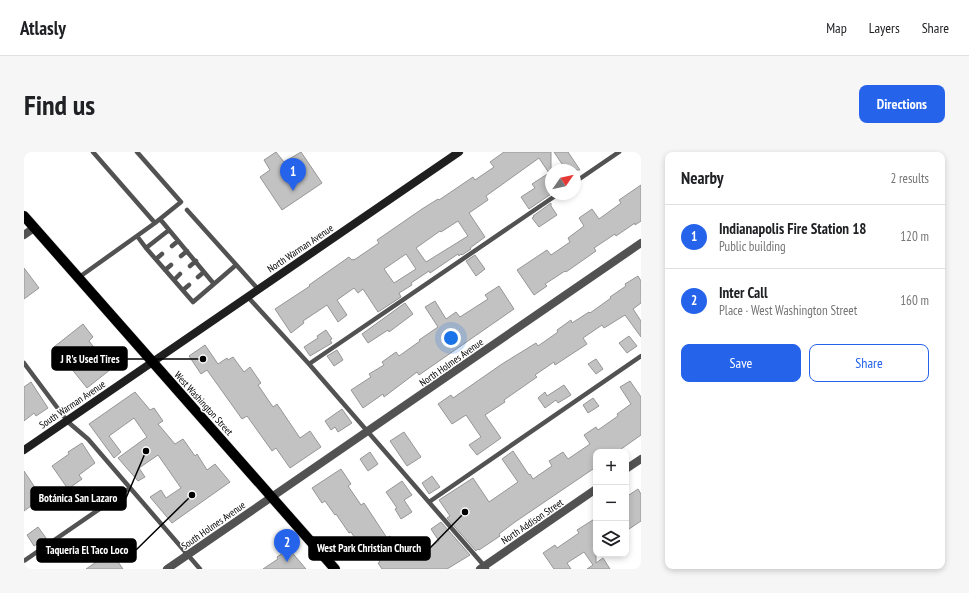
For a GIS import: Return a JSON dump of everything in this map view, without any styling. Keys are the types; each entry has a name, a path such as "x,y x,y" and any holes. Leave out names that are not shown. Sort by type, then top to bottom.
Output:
{"main road":[{"name":"West Washington Street","path":"24,216 335,569"}],"street":[{"name":"North Warman Avenue","path":"152,363 247,296 459,152"},
{"path":"24,236 34,228"},
{"name":"North Holmes Avenue","path":"271,497 641,243"},
{"name":"South Warman Avenue","path":"24,450 152,363"},
{"path":"629,467 641,459"},
{"name":"North Addison Street","path":"484,568 593,491"},
{"name":"South Holmes Avenue","path":"167,569 271,497"}],"lane":[{"path":"93,152 155,223"},
{"path":"78,278 155,223 181,202 138,152"},
{"path":"581,178 619,152"},
{"path":"309,364 549,200"},
{"path":"187,210 258,289"},
{"path":"160,219 214,284"},
{"path":"146,248 169,230"},
{"path":"137,236 193,302 236,265"},
{"path":"172,246 178,241"},
{"path":"181,256 187,251"},
{"path":"156,259 162,254"},
{"path":"190,266 196,261"},
{"path":"165,270 171,265"},
{"path":"198,277 204,272"},
{"path":"174,280 180,274"},
{"path":"183,290 189,285"},
{"path":"247,296 368,431 484,568"},
{"path":"429,502 641,356"},
{"path":"24,363 67,420 88,439 200,569"},
{"path":"24,561 130,488"}],"building":[{"path":"276,152 284,162 301,152 322,183 282,210 260,177 270,170 264,160"},
{"path":"504,152 551,152 551,164 545,164 545,167 539,158 486,196 488,200 469,213 485,237 470,248 471,249 462,255 461,254 459,256 458,254 430,273 429,271 411,283 412,285 399,293 401,297 378,312 363,289 358,293 354,288 337,300 347,315 338,322 327,305 303,321 304,323 291,333 275,309 310,286 309,285 349,257 354,260 379,243 377,240 422,209 438,199 439,200 473,177 475,180 494,167 490,162","holes":["458,221 468,236 426,262 416,248 440,231 441,232","406,254 416,269 394,283 384,269"]},
{"path":"554,152 568,152 576,164 562,164"},
{"path":"545,176 545,198 529,209 521,197 535,188 532,184"},
{"path":"641,185 641,221 635,225 635,223 616,236 615,234 594,248 596,251 566,272 565,271 545,284 547,286 534,295 517,270 547,250 551,255 570,242 568,238 584,226 579,218 592,209 599,219 621,203 619,200"},
{"path":"551,203 551,206 557,215 539,227 532,218 534,217 533,216"},
{"path":"475,255 485,269 476,276 466,261"},
{"path":"24,268 39,288 24,299"},
{"path":"638,276 641,281 641,303 633,309 641,321 641,337 625,315 604,328 602,325 583,338 587,344 555,365 554,362 535,375 537,377 504,400 505,402 485,415 501,438 477,455 469,445 481,437 466,415 452,424 438,404 451,395 453,398 502,364 536,343 538,346 558,332 557,330 571,320 572,323 589,312 590,313 626,286 625,284"},
{"path":"499,286 514,309 419,375 417,372 384,397 383,394 363,408 351,390 371,377 369,374 384,365 382,362 396,352 399,356 438,327 425,307 435,301 446,319 456,312 460,317 488,299 485,295"},
{"path":"405,303 413,314 389,332 388,330 368,343 362,334"},
{"path":"83,324 93,337 89,341 111,369 87,388 54,347"},
{"path":"326,330 332,339 330,340 332,343 310,356 304,347 318,338 317,336"},
{"path":"629,336 637,346 627,353 619,343"},
{"path":"205,345 218,364 227,358 228,360 233,357 244,372 250,367 261,383 258,385 273,407 277,404 300,438 310,431 321,447 290,468 276,448 272,451 247,416 242,419 207,370 201,374 189,356"},
{"path":"337,350 343,360 334,366 327,356"},
{"path":"596,359 603,369 596,374 588,364"},
{"path":"630,381 641,397 641,435 621,449 593,449 593,469 515,522 499,534 500,536 476,551 447,518 450,516 439,500 473,478 489,502 518,482 502,459 513,451 533,479 552,466 549,461 563,452 568,459 590,444 584,435 596,427 598,430 618,416 617,414 631,404 620,387"},
{"path":"31,382 48,408 36,416 34,413 24,421 24,387"},
{"path":"564,385 571,395 558,403 556,400 545,408 538,398 545,392 547,396"},
{"path":"135,392 150,410 154,408 163,421 158,424 175,444 183,439 195,456 197,454 207,470 215,464 230,482 172,523 150,497 161,490 166,498 181,488 158,455 139,468 145,477 138,481 118,458 147,437 134,418 109,436 121,452 114,458 89,424"},
{"path":"593,398 599,406 588,413 583,405"},
{"path":"342,409 352,423 338,432 335,427 331,430 325,421"},
{"path":"404,432 421,457 407,466 390,441"},
{"path":"82,443 95,463 79,475 82,479 68,489 52,466 69,454 68,452"},
{"path":"370,452 378,464 368,471 360,459"},
{"path":"341,469 351,484 348,486 361,505 364,503 387,538 390,536 399,549 403,546 411,558 420,552 421,554 439,541 431,529 441,522 470,555 447,569 382,569 378,563 380,562 369,545 362,549 351,532 349,533 325,501 322,503 312,488"},
{"path":"24,471 42,498 24,511"},
{"path":"432,476 440,487 429,494 422,483"},
{"path":"402,481 412,495 404,500 412,512 401,519 395,509 397,508 386,492"},
{"path":"638,489 641,494 641,521 629,529 629,521 629,495"},
{"path":"593,520 593,557 596,557 596,563 603,558 610,569 587,569 593,565 584,552 567,563 571,569 554,569 543,553 555,545 557,548 579,533 577,530"},
{"path":"38,527 46,538 34,546 27,535"},
{"path":"289,549 306,569 263,569 278,559 277,557"},
{"path":"111,552 123,569 86,569"}],"place":[{"name":"Indianapolis Fire Station 18","path":"293,191"},
{"name":"J R's Used Tires","path":"203,359"},
{"name":"Botánica San Lazaro","path":"146,451"},
{"name":"Taqueria El Taco Loco","path":"192,495"},
{"name":"West Park Christian Church","path":"465,512"},
{"name":"Inter Call","path":"287,562"}]}
